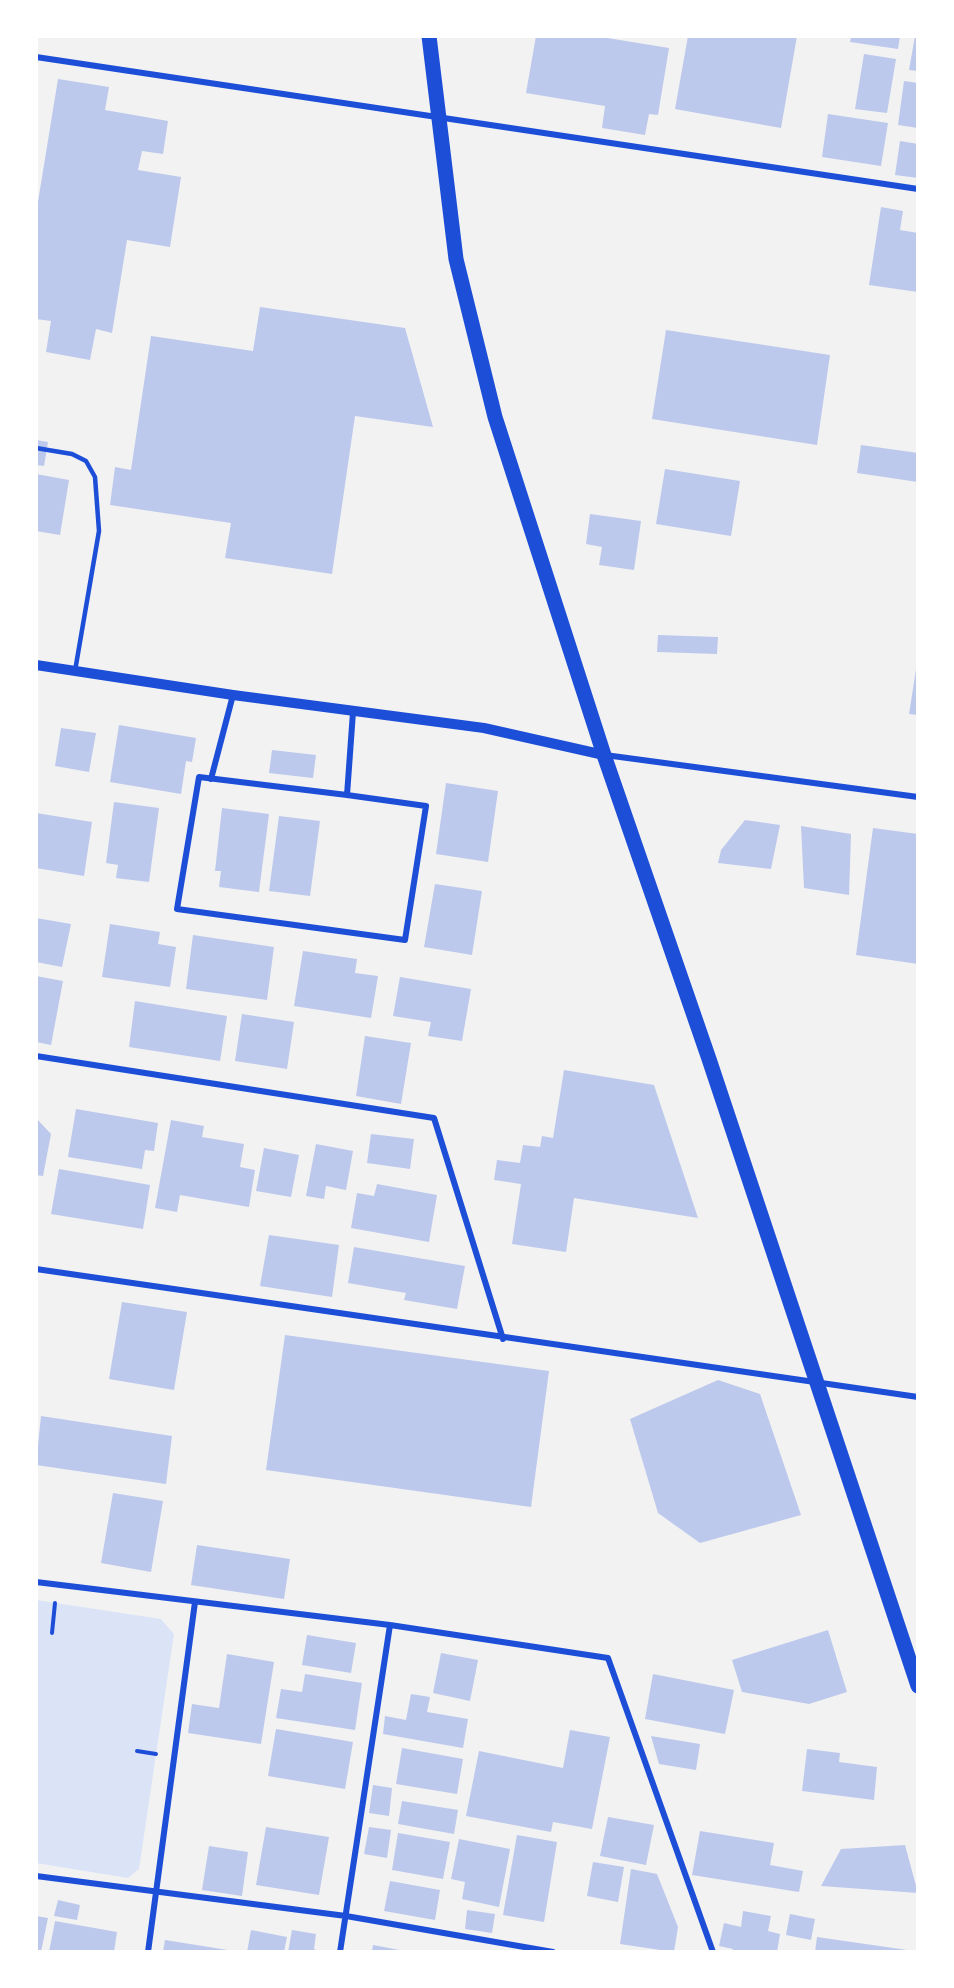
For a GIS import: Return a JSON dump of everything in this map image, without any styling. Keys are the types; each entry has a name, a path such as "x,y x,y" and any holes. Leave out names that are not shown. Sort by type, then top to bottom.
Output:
{"main road":[{"path":"429,36 456,259 495,417 604,755 819,1385 918,1686"}],"street":[{"path":"36,57 438,115 918,189"},
{"path":"36,665 353,712 484,728 604,755 918,797"},
{"path":"211,778 233,695"},
{"path":"347,795 353,712"},
{"path":"199,777 347,795 426,806 405,940 177,909 199,777"},
{"path":"36,1056 434,1118 503,1339"},
{"path":"36,1269 819,1385 918,1397"},
{"path":"36,1582 390,1625 609,1658 712,1952"},
{"path":"148,1952 195,1602"},
{"path":"340,1952 390,1625"},
{"path":"36,1876 346,1916 553,1952"}],"lane":[{"path":"36,448 72,454 86,461 94,477 99,531 75,671"}],"path":[{"path":"52,1633 57,1585"}],"shaded area":[{"path":"36,1600 161,1619 174,1634 139,1869 128,1878 36,1863"}],"building":[{"path":"536,36 595,36 669,48 658,115 649,114 645,135 602,128 605,106 526,93"},
{"path":"688,36 797,36 781,128 675,109"},
{"path":"851,36 900,36 898,49 850,42"},
{"path":"915,36 918,36 918,71 909,70"},
{"path":"864,54 896,59 887,113 855,109"},
{"path":"58,79 109,87 105,110 168,121 163,154 142,151 138,170 181,177 170,247 127,240 112,333 96,329 90,360 46,352 51,321 36,319 36,214"},
{"path":"904,81 918,83 918,128 898,125"},
{"path":"828,114 888,123 881,166 822,157"},
{"path":"900,141 918,144 918,178 895,175"},
{"path":"881,207 903,211 900,230 918,233 918,292 869,285"},
{"path":"260,307 405,328 433,427 355,416 332,574 225,558 231,523 110,505 115,467 131,470 151,336 253,351"},
{"path":"666,330 830,355 817,445 652,419"},
{"path":"36,440 48,442 44,466 36,465"},
{"path":"861,445 918,453 918,482 857,473"},
{"path":"665,469 740,481 731,536 656,524"},
{"path":"36,474 69,480 60,535 36,531"},
{"path":"590,514 641,521 634,570 599,565 602,547 586,544"},
{"path":"658,635 718,637 717,654 657,652"},
{"path":"918,663 918,715 909,714"},
{"path":"119,725 196,738 192,762 186,761 181,794 110,782"},
{"path":"61,728 96,733 89,772 55,766"},
{"path":"272,750 316,755 313,778 269,773"},
{"path":"446,783 498,791 488,862 436,854"},
{"path":"114,802 159,808 149,882 116,878 118,865 106,863"},
{"path":"222,808 269,814 259,892 219,887 221,871 215,871"},
{"path":"36,813 92,822 84,876 36,868"},
{"path":"279,816 320,821 310,896 269,891"},
{"path":"745,820 780,825 771,869 718,863 721,850"},
{"path":"801,826 851,834 849,895 804,888"},
{"path":"873,828 918,834 918,964 856,955"},
{"path":"435,884 482,891 472,955 424,947"},
{"path":"36,918 71,924 62,967 36,962"},
{"path":"110,924 160,932 158,944 176,947 170,987 102,977"},
{"path":"193,935 274,947 267,1000 186,989"},
{"path":"303,951 357,959 355,973 378,976 371,1018 294,1006"},
{"path":"36,976 63,981 51,1045 36,1042"},
{"path":"400,977 471,989 462,1041 428,1036 431,1022 393,1016"},
{"path":"135,1001 227,1016 220,1061 129,1047"},
{"path":"242,1014 294,1022 287,1069 235,1061"},
{"path":"365,1036 411,1043 401,1104 356,1096"},
{"path":"564,1070 654,1085 698,1218 574,1198 566,1252 512,1244 521,1184 494,1180 497,1160 520,1163 523,1145 540,1147 542,1136 553,1138"},
{"path":"76,1109 158,1123 154,1151 145,1150 142,1169 68,1157"},
{"path":"36,1118 51,1134 43,1176 36,1175"},
{"path":"171,1120 204,1126 202,1137 244,1144 240,1167 255,1170 249,1207 180,1195 177,1212 155,1208"},
{"path":"371,1134 414,1139 410,1169 367,1163"},
{"path":"316,1144 353,1151 346,1190 326,1186 324,1199 306,1196"},
{"path":"264,1148 299,1155 291,1197 256,1191"},
{"path":"59,1169 150,1185 143,1229 51,1214"},
{"path":"377,1184 437,1195 429,1242 351,1228 357,1193 374,1196"},
{"path":"269,1235 339,1245 332,1297 260,1286"},
{"path":"354,1247 465,1266 457,1309 404,1300 406,1293 348,1283"},
{"path":"122,1302 187,1312 174,1390 109,1379"},
{"path":"285,1335 549,1371 531,1507 266,1470"},
{"path":"718,1380 760,1394 801,1515 700,1543 658,1513 630,1419"},
{"path":"41,1416 172,1436 166,1484 36,1465"},
{"path":"113,1493 163,1501 151,1572 101,1563"},
{"path":"197,1545 290,1559 284,1599 191,1585"},
{"path":"828,1630 847,1692 809,1704 742,1692 732,1660"},
{"path":"307,1635 356,1643 351,1673 302,1665"},
{"path":"441,1653 478,1660 470,1701 433,1693"},
{"path":"227,1654 274,1662 261,1744 188,1733 192,1704 219,1708"},
{"path":"305,1674 362,1683 355,1730 276,1718 281,1689 302,1692"},
{"path":"653,1674 734,1690 725,1734 645,1719"},
{"path":"411,1694 430,1697 427,1712 468,1719 463,1748 383,1734 385,1716 406,1720"},
{"path":"276,1729 353,1742 345,1789 268,1776"},
{"path":"570,1730 610,1737 592,1829 553,1822 551,1832 466,1816 479,1751 563,1768"},
{"path":"651,1736 700,1744 696,1770 659,1764"},
{"path":"402,1748 463,1759 457,1794 396,1784"},
{"path":"807,1749 840,1753 839,1762 877,1767 874,1800 802,1791"},
{"path":"373,1785 392,1788 389,1816 369,1813"},
{"path":"402,1801 458,1810 454,1834 398,1824"},
{"path":"608,1817 654,1825 646,1865 600,1856"},
{"path":"266,1827 329,1837 319,1895 256,1885"},
{"path":"369,1827 391,1830 387,1858 364,1854"},
{"path":"700,1831 774,1843 770,1865 803,1871 799,1892 692,1875"},
{"path":"398,1833 450,1842 443,1879 392,1870"},
{"path":"517,1835 557,1842 544,1922 503,1915"},
{"path":"459,1839 510,1849 499,1907 462,1899 465,1882 451,1879"},
{"path":"905,1845 918,1893 821,1886 841,1849"},
{"path":"209,1846 248,1852 242,1896 202,1890"},
{"path":"593,1862 624,1867 618,1902 587,1896"},
{"path":"631,1869 657,1874 678,1927 674,1952 620,1944"},
{"path":"390,1881 440,1890 435,1920 384,1911"},
{"path":"58,1900 80,1905 77,1920 54,1916"},
{"path":"467,1910 495,1914 492,1933 465,1929"},
{"path":"743,1911 771,1916 768,1931 780,1934 777,1952 732,1952 733,1949 719,1946 724,1923 741,1927"},
{"path":"790,1914 815,1919 811,1940 786,1935"},
{"path":"36,1916 48,1918 41,1952 36,1952"},
{"path":"55,1921 117,1932 114,1952 49,1952"},
{"path":"251,1930 287,1937 284,1952 247,1952"},
{"path":"292,1930 316,1934 314,1949 322,1952 288,1952"},
{"path":"817,1937 914,1951 914,1952 815,1952"},
{"path":"165,1940 234,1951 234,1952 163,1952"},
{"path":"373,1945 405,1951 405,1952 372,1952"}]}
